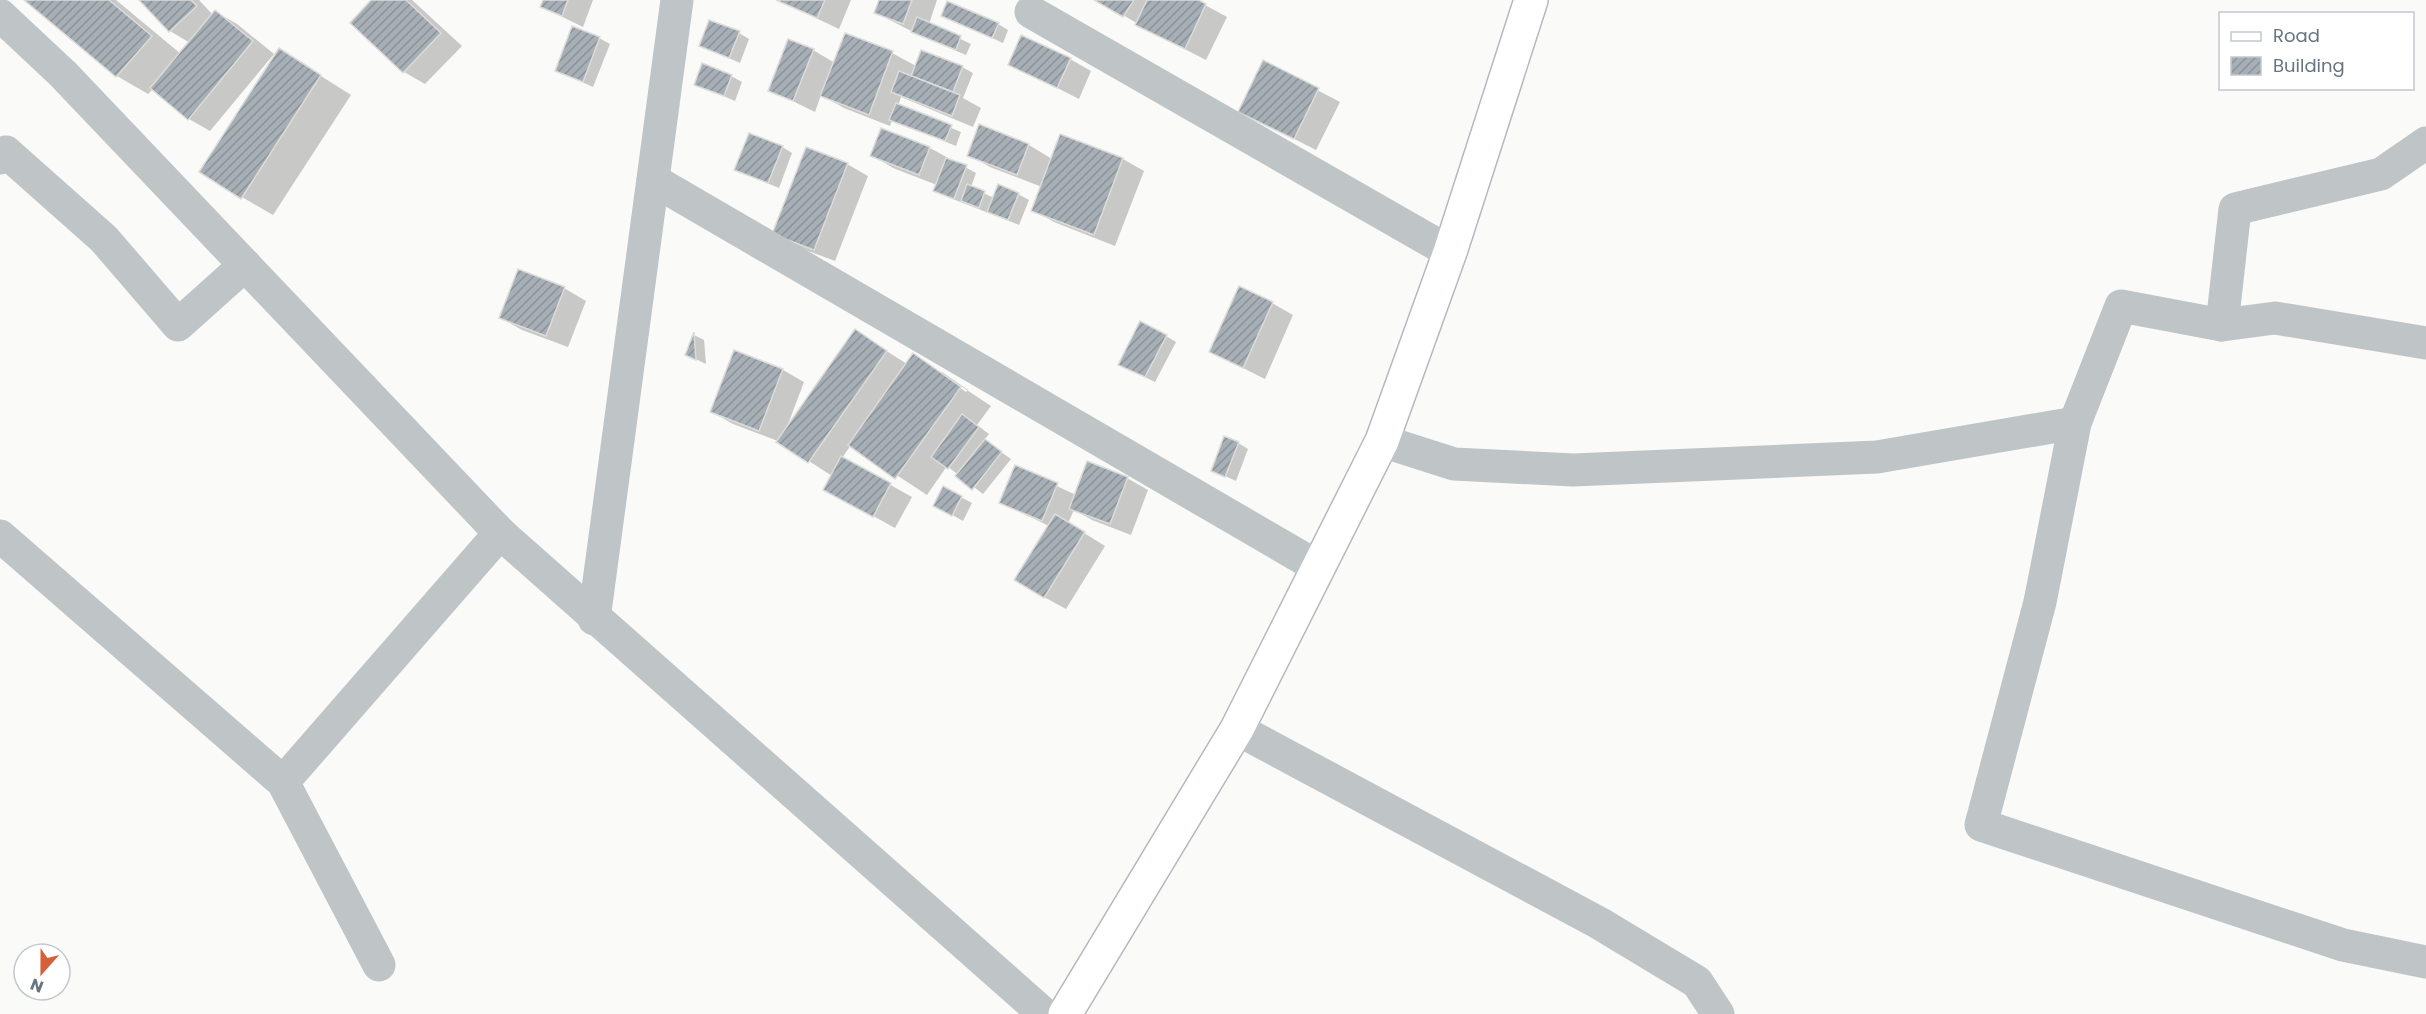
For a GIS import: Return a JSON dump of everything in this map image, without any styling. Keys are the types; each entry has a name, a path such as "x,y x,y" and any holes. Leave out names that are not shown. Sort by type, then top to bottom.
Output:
{"street":[{"path":"594,619 677,0"},
{"path":"1065,1014 1237,729 1382,441 1450,252 1531,0"},
{"path":"1031,12 1450,252"},
{"path":"0,15 63,74 500,533 594,619 1044,1014"},
{"path":"2222,325 2235,209 2381,174 2426,143"},
{"path":"0,158 6,152 104,239 178,325 245,265"},
{"path":"653,180 1318,567"},
{"path":"2426,343 2275,318 2222,325 2121,306 2075,423 2040,602 1981,825 2343,945 2426,962"},
{"path":"1382,441 1454,464 1573,470 1877,457 2075,423"},
{"path":"283,782 500,533"},
{"path":"0,536 283,782 379,965"},
{"path":"1237,729 1599,923 1697,982 1718,1014"}],"building":[{"path":"24,0 109,0 152,36 116,77"},
{"path":"139,0 191,0 197,6 169,32"},
{"path":"371,0 406,0 441,33 403,73 350,23"},
{"path":"543,0 568,0 562,16 540,7"},
{"path":"776,0 825,0 817,18"},
{"path":"879,0 912,0 903,24 874,13"},
{"path":"1094,0 1134,0 1123,17"},
{"path":"1147,0 1199,0 1206,4 1185,49 1135,25"},
{"path":"947,1 999,23 992,38 941,16"},
{"path":"215,10 253,41 188,120 150,88"},
{"path":"917,17 961,36 956,50 911,32"},
{"path":"709,20 740,31 729,58 699,46"},
{"path":"572,26 600,37 583,82 555,71"},
{"path":"845,33 893,51 869,115 820,96"},
{"path":"1021,35 1071,58 1057,88 1008,65"},
{"path":"788,39 814,49 793,101 768,91"},
{"path":"279,48 321,75 241,199 199,172"},
{"path":"921,50 963,66 953,92 911,76"},
{"path":"1263,60 1319,88 1294,139 1238,112"},
{"path":"702,63 732,75 724,96 694,85"},
{"path":"899,71 960,95 952,116 891,92"},
{"path":"896,103 952,125 945,141 889,120"},
{"path":"979,124 1029,144 1017,175 967,156"},
{"path":"881,128 930,147 919,175 870,156"},
{"path":"749,133 783,146 768,183 734,170"},
{"path":"1060,134 1123,158 1094,235 1031,211"},
{"path":"806,147 848,163 814,250 772,234"},
{"path":"946,158 967,165 954,199 933,191"},
{"path":"967,184 985,191 979,208 961,201"},
{"path":"998,184 1019,193 1008,220 987,212"},
{"path":"518,269 565,287 546,336 499,318"},
{"path":"1239,286 1273,302 1243,368 1209,352"},
{"path":"1140,321 1167,335 1145,377 1118,365"},
{"path":"855,329 887,351 808,463 776,442"},
{"path":"694,332 696,360 685,355"},
{"path":"734,350 783,369 759,431 710,412"},
{"path":"913,353 961,387 895,479 848,445"},
{"path":"962,414 979,427 948,469 931,457"},
{"path":"1224,436 1239,442 1225,477 1211,471"},
{"path":"985,439 1002,452 972,490 955,476"},
{"path":"841,456 891,483 873,517 823,490"},
{"path":"1087,461 1128,477 1110,524 1069,509"},
{"path":"1015,465 1058,483 1042,521 999,503"},
{"path":"943,486 962,496 952,516 933,506"},
{"path":"1055,514 1085,532 1044,598 1014,580"}]}
